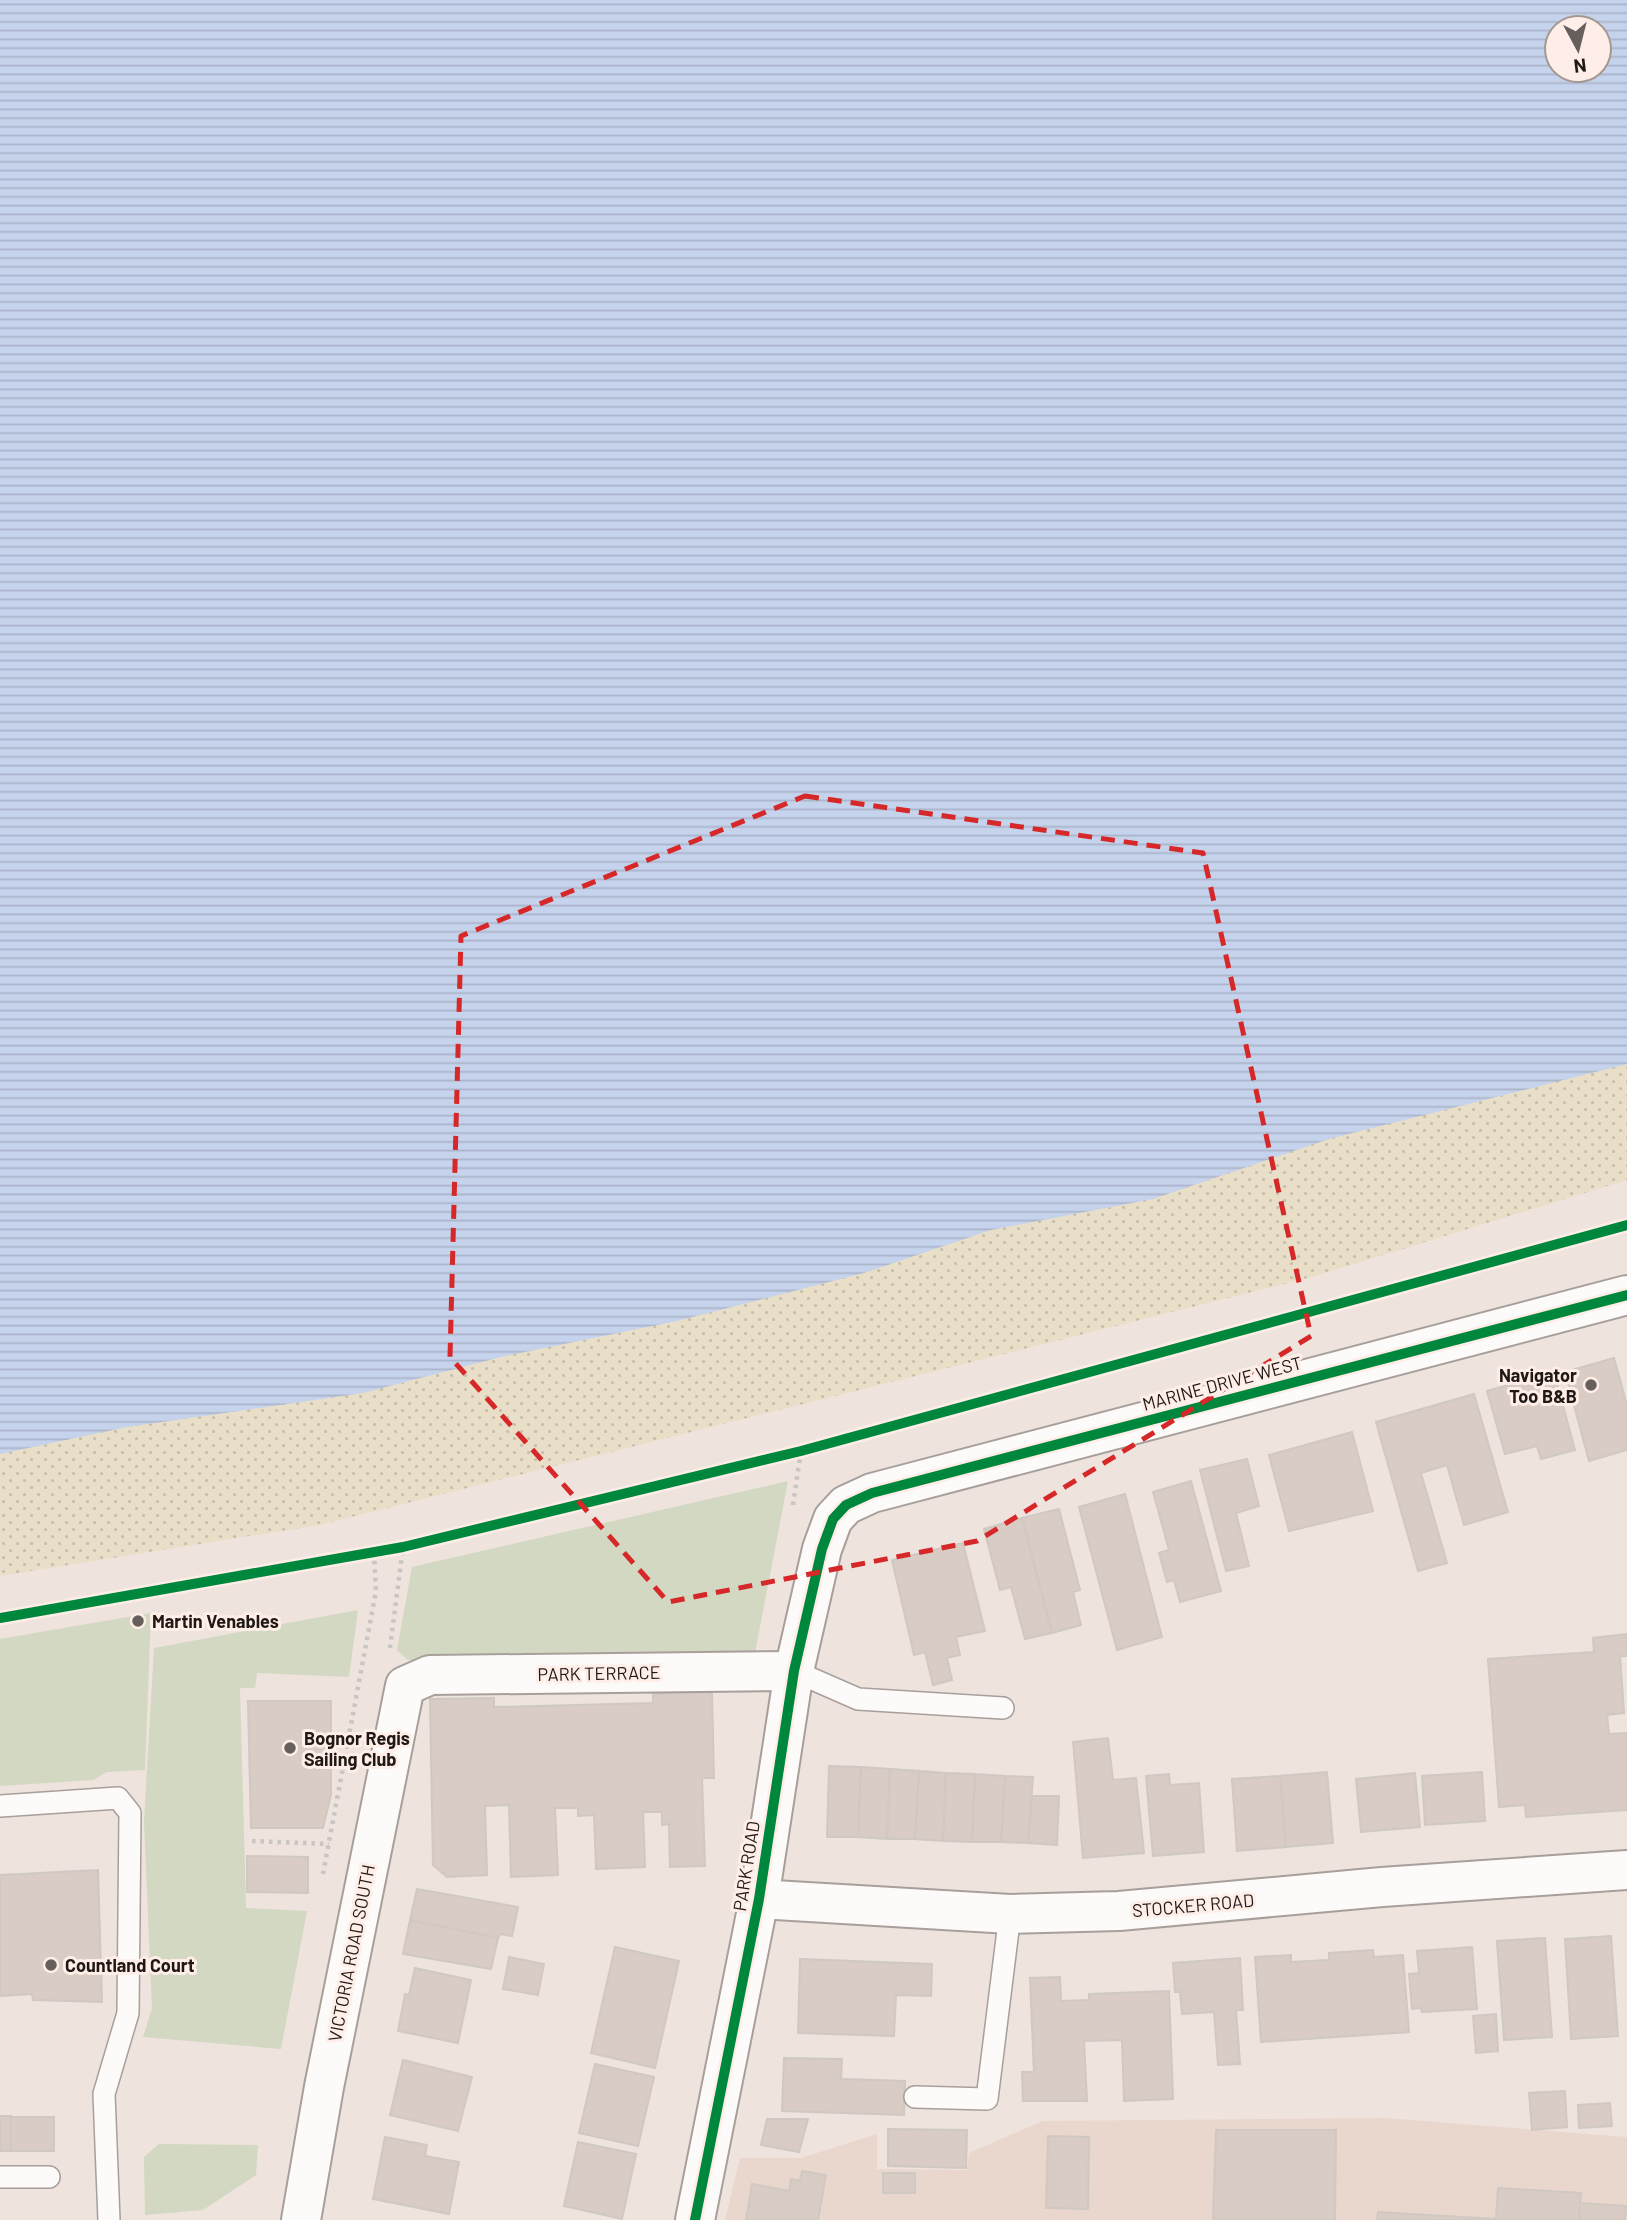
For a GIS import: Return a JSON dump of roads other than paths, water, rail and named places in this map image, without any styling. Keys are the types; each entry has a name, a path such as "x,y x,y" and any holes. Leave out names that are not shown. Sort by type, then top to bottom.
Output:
{"street":[{"name":"MARINE DRIVE WEST","path":"833,1519 846,1505 872,1493 1627,1295"},
{"name":"PARK ROAD","path":"695,2220 759,1899 794,1671 822,1549 833,1519"},
{"name":"PARK TERRACE","path":"405,1686 430,1675 794,1671"},
{"name":"VICTORIA ROAD SOUTH","path":"301,2220 324,2087 405,1686"},
{"name":"STOCKER ROAD","path":"759,1899 1010,1914 1119,1912 1382,1887 1627,1870"}],"lane":[{"path":"794,1671 858,1699 1003,1708"},
{"path":"0,1806 118,1798 130,1813 128,2013 104,2094 109,2220"},
{"path":"915,2097 987,2099 1010,1914"},
{"path":"0,2177 49,2177"}],"water":[{"path":"0,0 1627,0 1627,1064 1329,1139 1153,1199 991,1230 864,1273 677,1321 505,1356 363,1393 127,1427 0,1454"}],"place":[{"name":"Navigator Too B&B","path":"1591,1385"},
{"name":"Martin Venables","path":"138,1621"},
{"name":"Bognor Regis Sailing Club","path":"290,1748"},
{"name":"Countland Court","path":"51,1965"}]}
